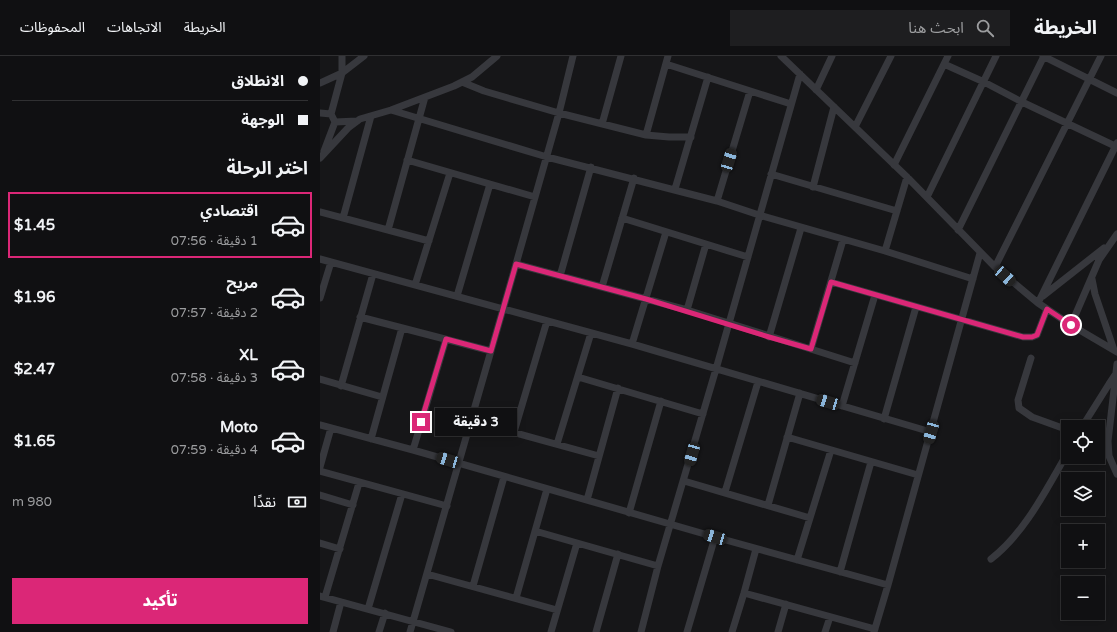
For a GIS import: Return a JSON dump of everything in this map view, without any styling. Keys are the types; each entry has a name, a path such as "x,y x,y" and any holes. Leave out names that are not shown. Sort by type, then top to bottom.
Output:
{"street":[{"path":"321,157 335,122 331,114 342,73 342,56"},
{"path":"320,83 342,73 364,56"},
{"path":"335,122 356,121 391,110 462,82 481,70 497,56"},
{"path":"410,632 504,308 559,113 573,56"},
{"path":"602,124 621,56"},
{"path":"646,135 668,56"},
{"path":"781,56 907,177 995,267 1040,300 1047,309 1115,351"},
{"path":"816,90 832,56"},
{"path":"855,127 891,56"},
{"path":"894,165 948,56"},
{"path":"927,197 996,56"},
{"path":"958,230 1022,102 1043,56 1117,92"},
{"path":"995,267 1101,56"},
{"path":"666,64 791,104"},
{"path":"944,64 1067,123 1116,144 1040,300"},
{"path":"641,632 658,566 684,481 800,74"},
{"path":"675,189 708,77"},
{"path":"462,82 478,90 559,113 646,135 690,137"},
{"path":"717,201 750,91"},
{"path":"388,230 425,97"},
{"path":"813,187 834,107"},
{"path":"391,110 547,156 717,201 801,228 885,251 973,279"},
{"path":"320,113 331,114"},
{"path":"343,218 371,116"},
{"path":"321,157 356,121"},
{"path":"407,160 535,197"},
{"path":"560,276 590,167"},
{"path":"415,285 450,173"},
{"path":"771,174 897,211"},
{"path":"885,251 907,177"},
{"path":"602,287 634,178"},
{"path":"458,296 490,184"},
{"path":"320,212 429,241"},
{"path":"622,218 748,257"},
{"path":"769,337 801,228"},
{"path":"632,344 666,232"},
{"path":"1071,325 1100,260 1109,244 1117,234"},
{"path":"811,349 843,240"},
{"path":"687,310 706,244"},
{"path":"1040,300 1109,244"},
{"path":"744,593 874,630 888,585 980,253"},
{"path":"320,259 632,344 931,432"},
{"path":"320,298 330,262"},
{"path":"516,264 687,310 855,363"},
{"path":"341,386 372,274"},
{"path":"1092,277 1095,294 1114,339 1115,351"},
{"path":"831,282 1017,336 1032,337 1038,333 1047,309"},
{"path":"842,406 875,295"},
{"path":"884,419 916,307"},
{"path":"360,317 491,351"},
{"path":"514,432 547,321"},
{"path":"371,439 402,328"},
{"path":"557,444 591,333"},
{"path":"413,450 446,339"},
{"path":"1031,358 1018,400 1020,408 1032,417 1061,427"},
{"path":"1117,364 1108,441 1109,456 1117,474"},
{"path":"1086,420 1105,389 1116,375"},
{"path":"578,377 703,414"},
{"path":"320,380 382,397"},
{"path":"725,492 758,382"},
{"path":"587,500 618,388"},
{"path":"768,505 800,393"},
{"path":"629,513 661,401"},
{"path":"472,421 599,456"},
{"path":"320,425 888,585"},
{"path":"320,467 331,428"},
{"path":"787,437 918,475"},
{"path":"797,560 831,450"},
{"path":"840,572 872,462"},
{"path":"991,559 1011,541 1025,522 1061,464"},
{"path":"320,471 447,506"},
{"path":"473,586 504,476"},
{"path":"684,481 810,518"},
{"path":"360,482 340,549 323,597 451,632"},
{"path":"516,598 547,489"},
{"path":"368,609 402,494"},
{"path":"320,495 353,505"},
{"path":"535,530 658,566"},
{"path":"687,632 715,537"},
{"path":"551,632 577,543"},
{"path":"320,544 340,549"},
{"path":"732,632 756,549"},
{"path":"596,632 618,554"},
{"path":"427,574 557,610"},
{"path":"334,632 341,602"},
{"path":"778,632 786,604"},
{"path":"379,632 385,614"},
{"path":"825,632 830,617"}],"route":[{"path":"421,422 446,339 491,351 516,264 687,310 811,349 831,282 1028,338 1036,336 1039,332 1047,309 1071,325"}]}
